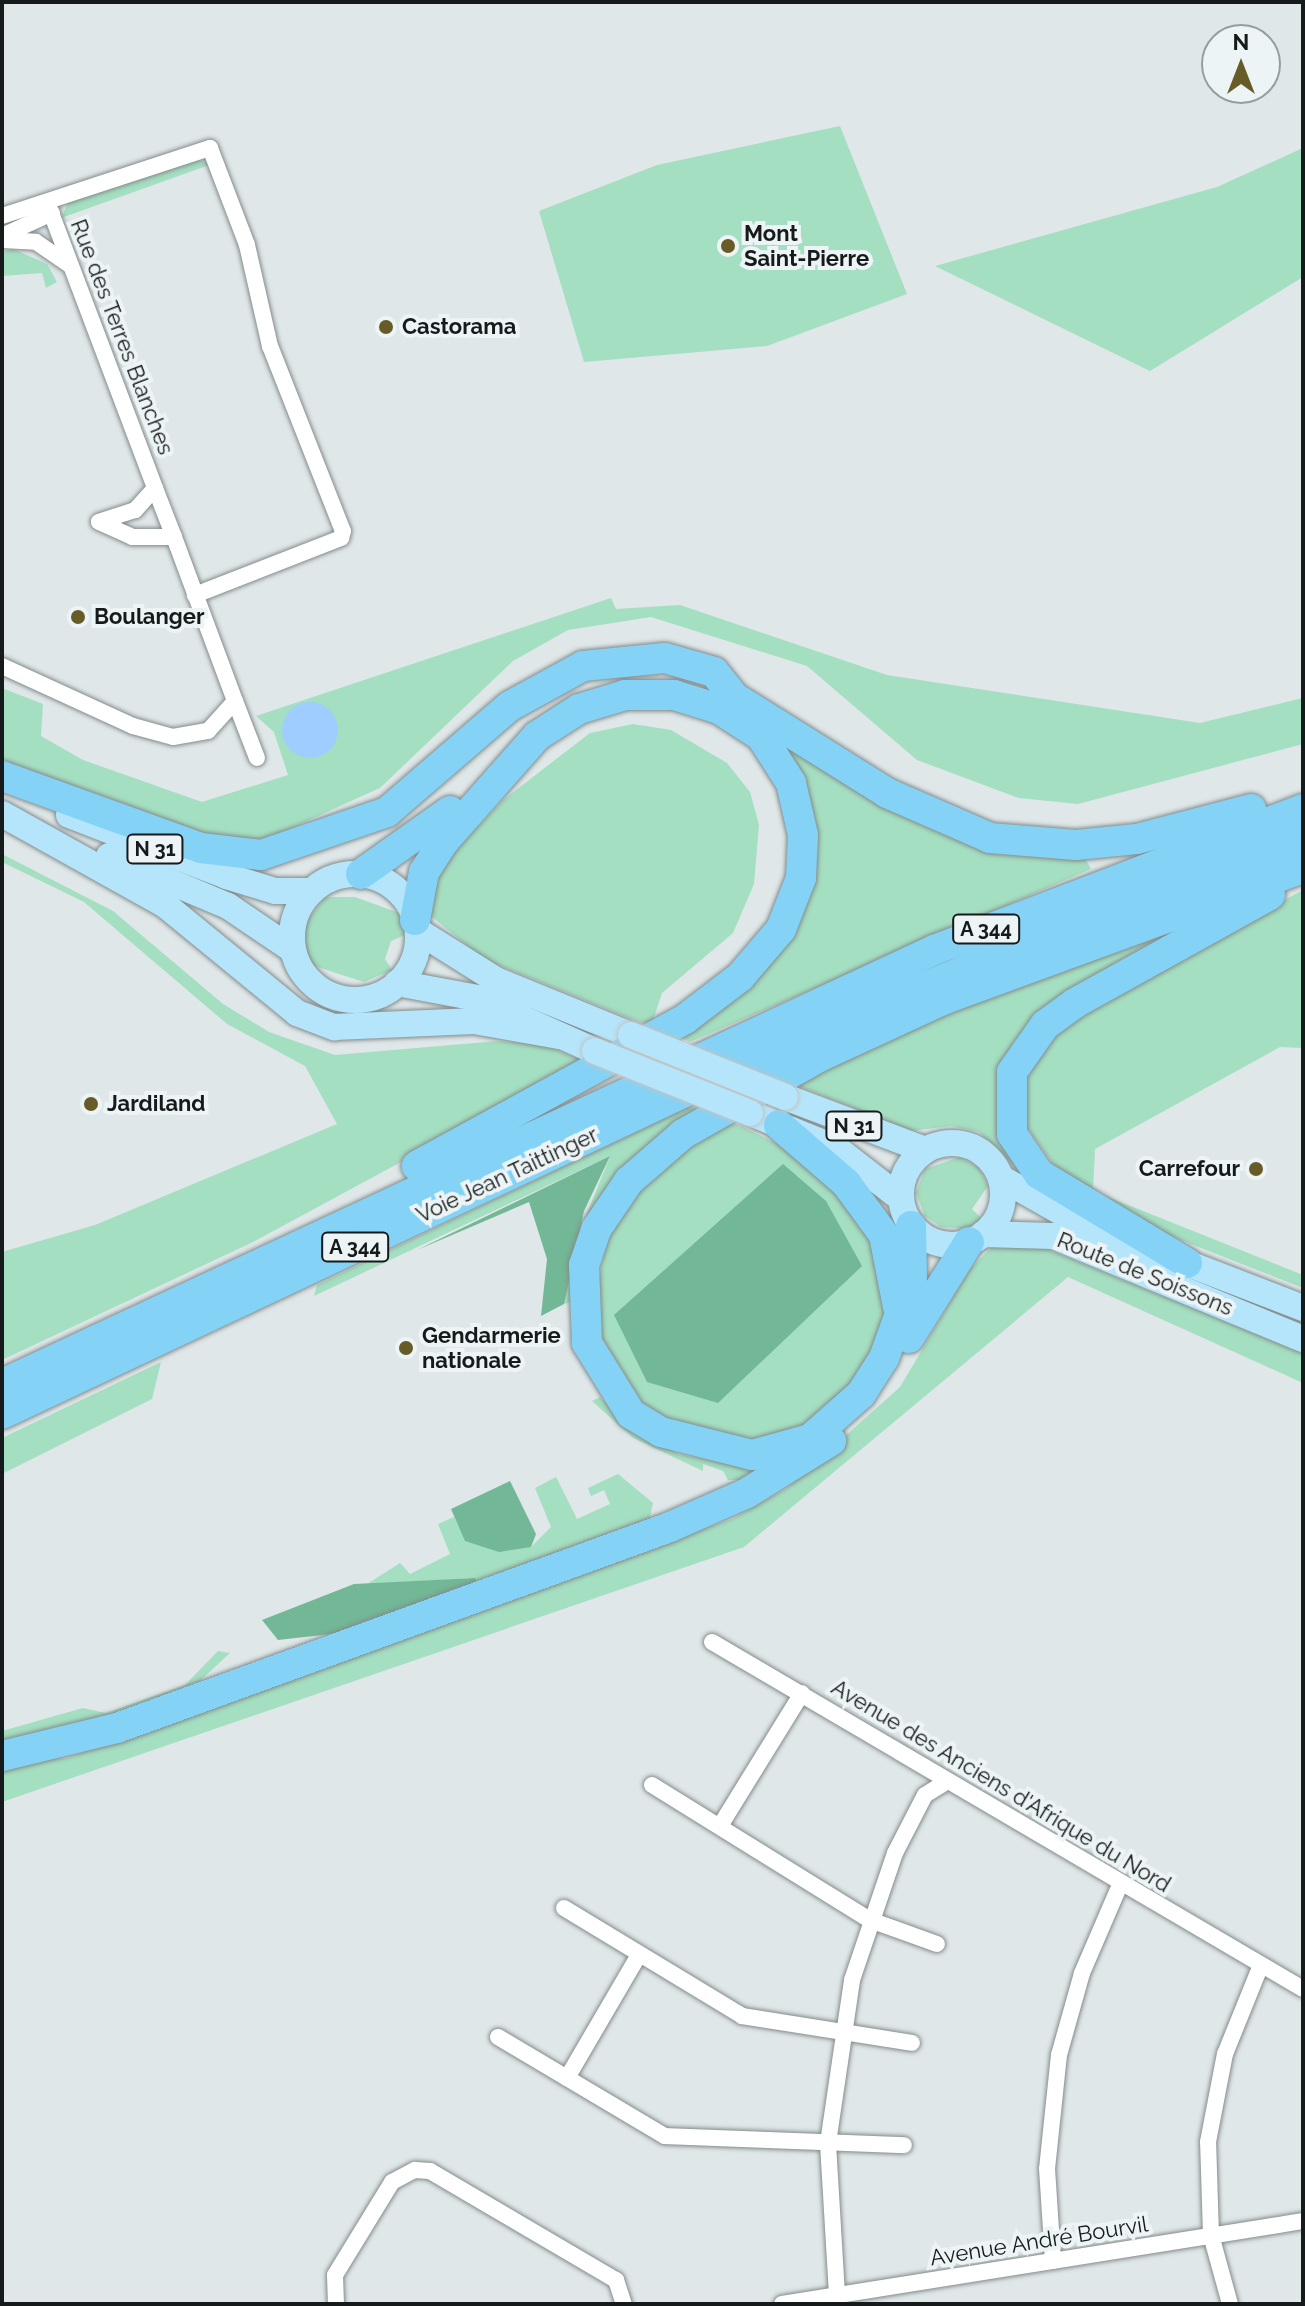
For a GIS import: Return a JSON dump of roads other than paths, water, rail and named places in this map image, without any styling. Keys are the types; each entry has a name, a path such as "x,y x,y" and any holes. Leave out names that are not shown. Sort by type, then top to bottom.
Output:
{"highway":[{"path":"2,776 201,848 261,855 387,812 510,706 583,666 665,658 714,672 734,697"},
{"path":"361,874 436,828 561,696 623,676 664,676 734,697 887,793 990,838 1076,845 1137,839 1259,807 1303,809"},
{"path":"189,1294 573,1083 740,977 781,929 801,878 803,835 791,783 761,736 719,709 674,695 625,695 579,709 537,736 445,840 424,872 416,925"},
{"name":"Voie Jean Taittinger","path":"2,1384 676,1066 934,950 1303,809"},
{"name":"Voie Jean Taittinger","path":"2,1414 709,1080 963,969 1303,840"},
{"path":"911,1226 915,1266 898,1321 861,1394 810,1439 752,1455 700,1447 631,1414 605,1382 587,1343 584,1265 597,1228 650,1161 821,1056 1131,926 1303,868"},
{"path":"1187,1263 1039,1174 1012,1134 1012,1072 1034,1037 1075,1003 1303,881"},
{"path":"782,1111 846,1183 884,1235 898,1321"},
{"path":"2,1756 117,1728 747,1493 818,1453 869,1408 931,1294 976,1238"}],"main road":[{"name":"N 31","path":"2,789 226,876 275,891 311,891"},
{"path":"2,814 164,904 297,1013 334,1027 474,1021 559,1036"},
{"name":"N 31","path":"2,814 228,906 293,950"},
{"path":"361,874 395,889 416,925 416,954 397,983 369,998 336,997 308,979 293,950 295,918 311,891 361,874"},
{"name":"N 31","path":"416,925 496,980 631,1035 782,1111 861,1162 900,1198"},
{"name":"N 31","path":"397,983 477,998 559,1036 750,1113 782,1111 925,1150"},
{"path":"950,1142 976,1148 1001,1178 1001,1209 976,1238 937,1243 911,1226 900,1198 902,1179 925,1150 950,1142"},
{"name":"Route de Soissons","path":"1001,1178 1045,1207 1303,1308"},
{"name":"Route de Soissons","path":"976,1238 1053,1236 1301,1339"}],"street":[{"path":"2,238 49,208 210,148 247,245 265,333 343,531 195,595"},
{"name":"Rue des Terres Blanches","path":"2,216 49,208 174,537 144,540 99,522 135,510 155,488"},
{"path":"2,238 36,242 71,266"},
{"path":"174,537 257,758"},
{"path":"2,666 173,737 208,731 235,701"},
{"name":"Avenue des Anciens d'Afrique du Nord","path":"712,1642 920,1761 944,1783 1005,1812 1119,1887 1303,1989"},
{"name":"Avenue des Anciens d'Afrique du Nord","path":"720,1826 802,1693"},
{"path":"837,2295 828,2143 841,2032 870,1920 914,1812 931,1787 944,1783"},
{"path":"652,1785 870,1920 937,1944"},
{"path":"1053,2261 1048,2139 1059,2055 1082,1973 1119,1887"},
{"path":"564,1908 742,2016 912,2043"},
{"path":"567,2078 639,1955"},
{"path":"1230,2304 1211,2235 1213,2098 1261,1965"},
{"path":"498,2037 665,2136 904,2145"},
{"path":"336,2304 335,2275 392,2182 415,2170 430,2171 616,2280 624,2304"},
{"name":"Avenue André Bourvil","path":"782,2304 1303,2221"}],"water":[{"path":"310,702 330,710 338,730 330,750 310,758 290,750 282,730 290,710"}],"place":[{"name":"Mont Saint-Pierre","path":"728,246"},
{"name":"Castorama","path":"386,327"},
{"name":"Boulanger","path":"78,617"},
{"name":"Jardiland","path":"91,1104"},
{"name":"Carrefour","path":"1256,1169"},
{"name":"Gendarmerie nationale","path":"406,1348"}]}
